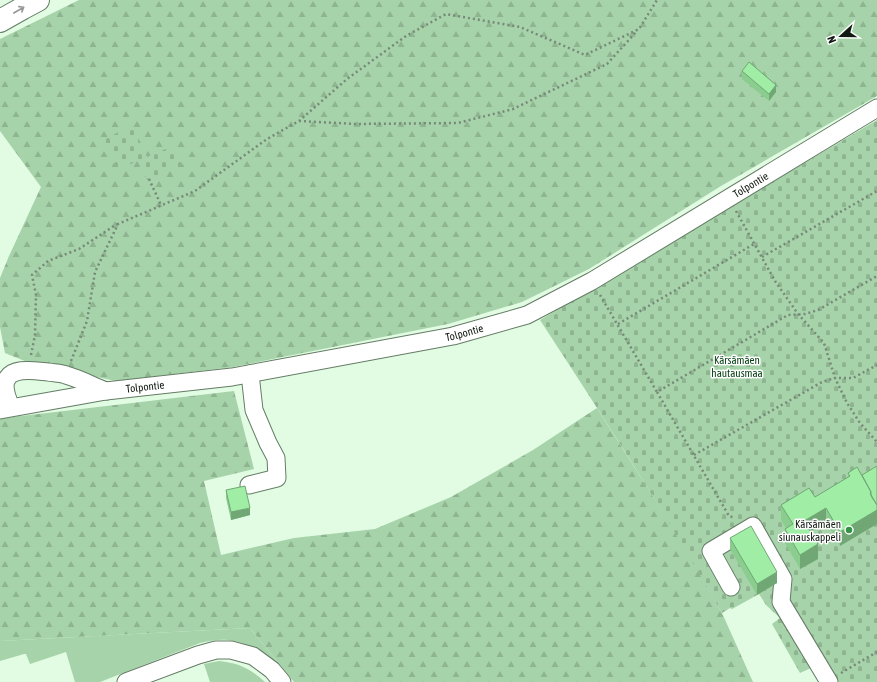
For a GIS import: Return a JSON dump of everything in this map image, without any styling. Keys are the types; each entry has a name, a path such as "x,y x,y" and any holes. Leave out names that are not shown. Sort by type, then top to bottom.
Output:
{"highway":[{"path":"0,21 38,0"}],"street":[{"name":"Tolpontie","path":"5,409 106,391 250,374 453,336 527,315 592,281 877,108"},
{"path":"5,409 5,386 3,374 10,374 17,371 29,370 66,375 106,391"},
{"path":"248,485 277,478 276,458 254,410 250,374"},
{"path":"731,587 711,551 753,526 783,579 781,602 829,681"},
{"path":"126,682 198,655 216,650 231,650 253,656 272,670 282,682"}],"path":[{"path":"299,121 356,124 458,123 513,109 607,64 639,29 657,0"},
{"path":"29,370 35,335 36,295 32,275 48,260 79,249 118,224 195,191 266,139 299,121 347,79 406,36 446,14 520,27 585,55 639,29"},
{"path":"149,179 161,205"},
{"path":"762,257 877,191"},
{"path":"728,199 775,281 798,314 824,343 835,378 847,403 860,424 877,442"},
{"path":"66,375 87,321 95,272 118,224"},
{"path":"618,324 754,244"},
{"path":"657,392 788,315 805,314 818,310 877,276"},
{"path":"592,281 729,516 753,526"},
{"path":"694,455 822,382 835,378 853,378 877,365"},
{"path":"829,681 877,652"}],"green space":[{"path":"79,0 877,0 877,96 721,186 589,269 522,302 448,324 233,367 116,381 32,364 5,353 0,327 0,278 41,187 0,131 0,39"},
{"name":"Kärsämäen hautausmaa","path":"877,120 877,682 819,682 811,668 800,673 772,624 780,618 766,605 759,594 722,613 633,465 540,320"},
{"path":"133,126 147,157 175,145 183,164 147,180 138,161 117,170 103,139"},
{"path":"234,391 254,469 204,481 221,555 294,538 375,529 451,497 533,450 597,408 688,552 722,613 753,682 294,682 250,628 0,641 0,419"},
{"path":"250,628 293,681 272,660 256,649 238,642 225,640 214,640 200,643 100,682 75,682 66,652 30,664 26,654 0,661 0,641"},
{"path":"219,661 233,663 244,667 265,682 210,682 204,664"}],"building":[{"path":"749,62 776,85 769,94 742,71"},
{"path":"877,466 877,505 871,496 871,492 862,475"},
{"path":"857,467 871,492 870,493 877,505 877,510 840,532 826,508 804,521 818,544 800,555 785,529 793,524 781,505 809,488 815,497 850,476 848,473"},
{"path":"245,486 250,508 231,512 226,490"},
{"path":"751,526 777,572 757,584 730,538"}],"place":[{"name":"Kärsämäen siunauskappeli","path":"849,530"}]}
